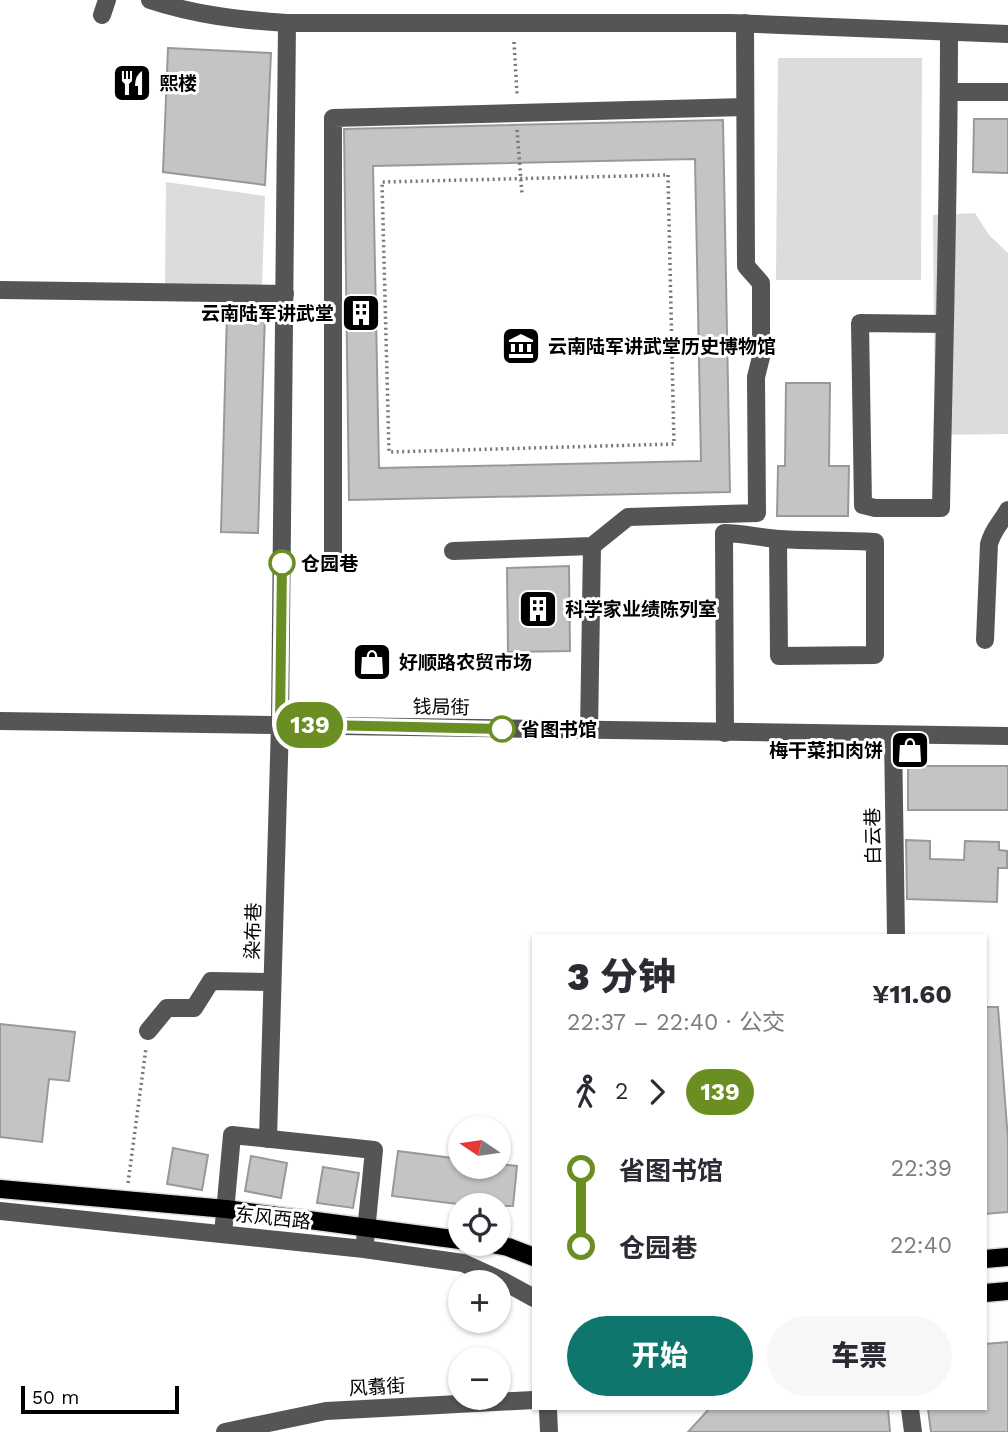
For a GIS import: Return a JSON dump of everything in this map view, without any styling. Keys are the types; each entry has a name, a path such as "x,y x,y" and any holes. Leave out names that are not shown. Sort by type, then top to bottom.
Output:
{"main road":[{"name":"东风西路","path":"0,1189 226,1209 448,1238"},
{"path":"511,1248 532,1256"},
{"path":"987,1259 1008,1257"},
{"path":"987,1293 1008,1291"}],"street":[{"path":"150,0 216,16 287,23 745,23 1008,34"},
{"path":"280,724 287,23"},
{"path":"453,551 592,546 628,517 757,513 756,377 761,357 761,282 746,266 745,23"},
{"path":"945,324 860,323 863,505 875,508 941,508 945,324 949,92 949,32"},
{"path":"949,92 1008,92"},
{"path":"333,564 333,118 745,107"},
{"path":"0,290 285,294"},
{"path":"985,640 989,544 992,530 1003,520 1008,510"},
{"path":"724,733 724,533 778,539 875,542 875,655 779,656 778,539"},
{"path":"589,731 592,546"},
{"name":"钱局街","path":"0,721 1008,736"},
{"name":"染布巷","path":"268,1139 280,724"},
{"name":"白云巷","path":"893,735 896,934"},
{"path":"148,1031 167,1008 194,1007 211,981 272,982"},
{"path":"223,1234 232,1135 374,1150 364,1249"},
{"name":"东风西路","path":"0,1211 364,1249 463,1263 532,1297"},
{"name":"风翥街","path":"225,1432 327,1411 532,1400"},
{"path":"548,1410 548,1432"},
{"path":"911,1410 913,1432"}],"path":[{"path":"513,23 522,194"},
{"path":"668,175 674,444 389,452 383,182 520,179 668,175"},
{"path":"126,1199 148,1031"}],"shaded area":[{"path":"778,58 922,58 921,280 776,280"},
{"path":"166,182 265,196 262,288 165,288"},
{"path":"975,213 989,235 1008,253 1008,434 935,435 933,215"}],"building":[{"path":"168,48 271,53 265,185 163,172"},
{"path":"974,119 1008,119 1008,173 973,172"},
{"name":"云南陆军讲武堂","path":"723,120 730,492 349,500 344,129","holes":["695,159 701,461 379,468 373,166"]},
{"path":"227,313 265,314 258,533 221,532"},
{"path":"786,383 830,383 829,466 849,466 848,516 777,516 778,466 785,466"},
{"name":"科学家业绩陈列室","path":"569,566 570,651 508,652 507,568"},
{"path":"908,766 1008,766 1008,810 908,810"},
{"path":"906,840 930,841 930,859 964,860 965,841 999,842 999,850 1007,851 1007,868 998,868 997,902 907,899"},
{"path":"987,1007 998,1007 1008,1140 1008,1212 987,1214"},
{"path":"0,1024 75,1032 69,1081 49,1079 42,1142 0,1137"},
{"path":"173,1148 208,1155 202,1190 167,1184"},
{"path":"398,1151 448,1157 448,1180 511,1180 511,1165 517,1166 513,1206 511,1193 448,1193 448,1203 392,1196"},
{"path":"251,1156 287,1163 281,1198 245,1191"},
{"path":"323,1167 359,1173 353,1208 317,1203"},
{"path":"1008,1342 1008,1432 931,1432 928,1410 987,1410 987,1344"},
{"path":"708,1410 888,1410 890,1432 688,1432"}],"bus line":[{"name":"139","path":"282,563 280,724 502,729"}],"place":[{"name":"熙楼","path":"132,83"},
{"name":"云南陆军讲武堂","path":"361,313"},
{"name":"云南陆军讲武堂历史博物馆","path":"521,346"},
{"name":"仓园巷","path":"282,563"},
{"name":"科学家业绩陈列室","path":"538,609"},
{"name":"好顺路农贸市场","path":"372,662"},
{"name":"省图书馆","path":"502,729"},
{"name":"梅干菜扣肉饼","path":"910,750"}]}
